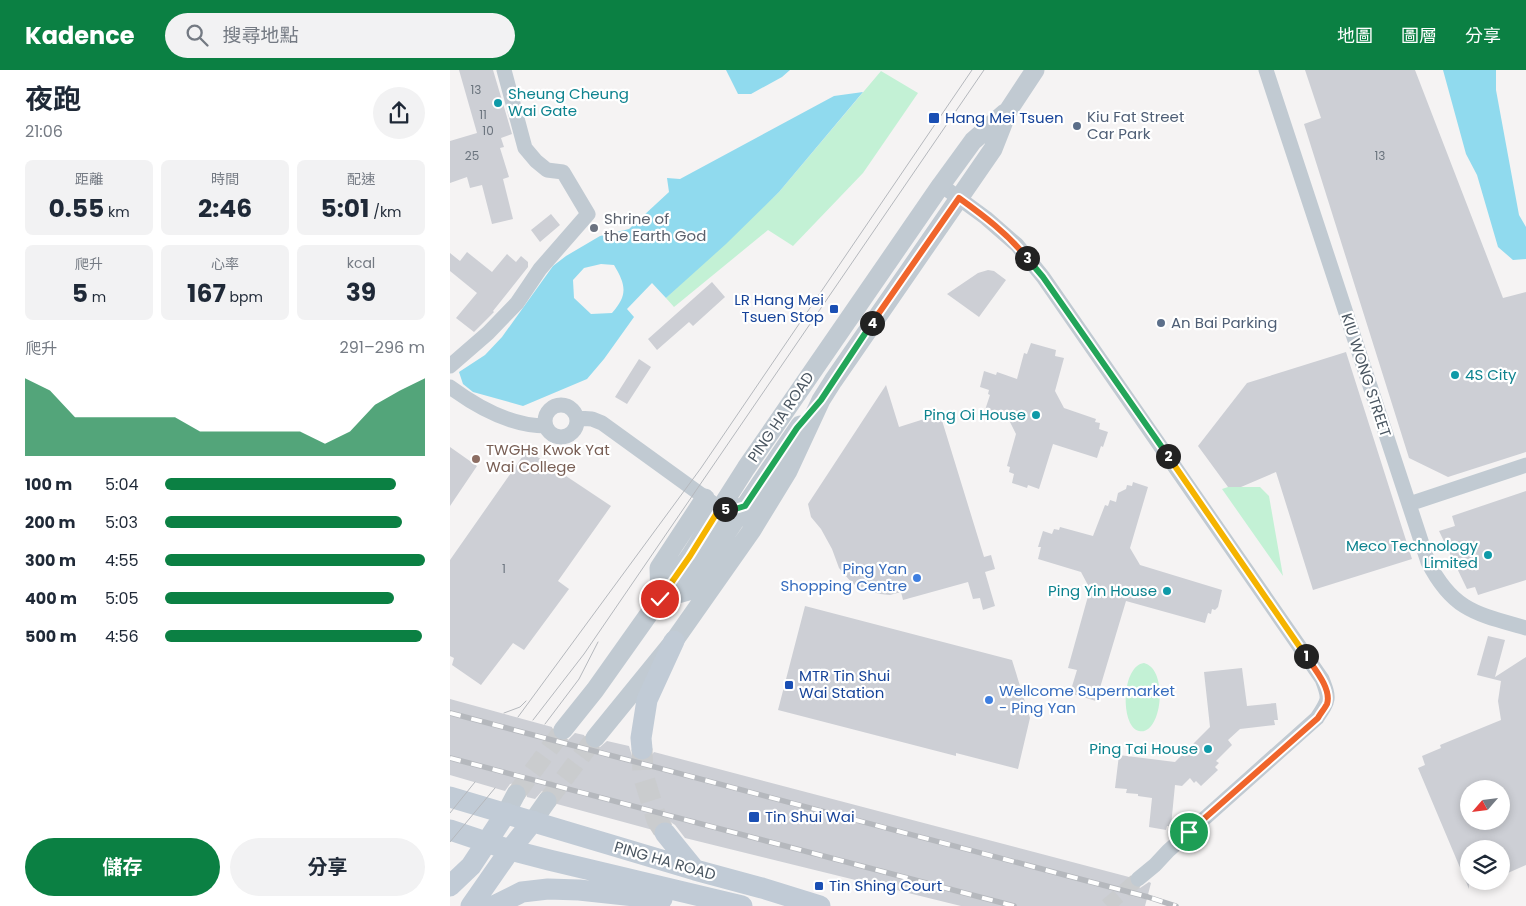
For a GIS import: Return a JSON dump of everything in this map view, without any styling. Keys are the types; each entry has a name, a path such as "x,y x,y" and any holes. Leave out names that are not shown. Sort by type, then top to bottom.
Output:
{"main road":[{"path":"642,749 641,738 647,700 674,642"},
{"name":"PING HA ROAD","path":"450,797 820,906"},
{"path":"450,886 471,866 506,813"},
{"path":"471,906 533,821"},
{"name":"PING HA ROAD","path":"450,830 510,850 742,906"},
{"path":"665,833 695,870"},
{"path":"494,906 522,892 548,889 645,897 717,906"}],"street":[{"path":"450,366 488,333 518,303 540,270 588,214 563,172 547,170 525,148 504,70"},
{"name":"PING HA ROAD","path":"595,738 674,642 752,530 788,471 821,400 854,349 993,150 1008,111 1035,70"},
{"name":"KIU WONG STREET","path":"1266,70 1428,562 1437,579 1449,594 1464,606 1481,615 1526,628"},
{"name":"PING HA ROAD","path":"563,730 595,690 690,556 716,503 941,185 974,141 1008,111"},
{"path":"941,185 986,218 1017,245 1043,277 1322,679 1327,691 1327,703 1318,718 1138,879"},
{"path":"450,387 462,396 510,420 522,424 546,426"},
{"path":"660,599 688,591 797,428 821,400"},
{"path":"560,405 568,406 574,411 577,418 577,425 573,432 567,435 555,435 546,426 548,412 553,407 560,405"},
{"path":"577,418 592,419 602,423 716,503 740,512 743,515 752,512 762,513"},
{"path":"1409,504 1526,466"},
{"path":"740,512 752,530"},
{"path":"506,813 516,794"},
{"path":"533,821 547,801"}],"green space":[{"path":"881,71 918,93 863,173 793,246 768,230 674,307 666,298 779,192"},
{"path":"1228,487 1260,487 1269,496 1283,576 1222,489"},
{"path":"1144,663 1152,668 1157,677 1160,701 1153,723 1147,730 1139,731 1133,727 1129,719 1126,709 1126,697 1127,685 1131,674 1136,667"}],"water":[{"path":"726,70 790,70 782,77 751,94 738,94"},
{"path":"1443,70 1496,70 1496,90 1519,215 1526,227 1526,259 1513,260 1498,247 1477,175 1466,154"},
{"path":"863,92 779,192 726,244 666,298 652,283 627,309 634,317 587,379 523,406 473,392 463,384 459,372 485,355 502,337 553,266 600,236 629,229 669,192 667,178 680,179 834,96","holes":["601,264 614,265 623,284 624,290 621,301 612,313 591,314 574,298 573,280 584,268"]}],"building":[{"path":"459,70 493,70 512,134 501,138 504,147 500,148 509,177 503,179 513,219 492,224 482,185 470,188 467,177 450,183 450,141 477,133"},
{"name":"4S City","path":"1305,70 1415,70 1503,298 1526,292 1526,452 1448,477 1409,458 1304,124 1321,118"},
{"path":"551,214 560,225 540,242 531,230"},
{"path":"467,252 492,272 507,254 516,262 521,256 528,262 528,267 494,312 474,332 456,318 477,293 450,271 450,253 460,261"},
{"path":"988,270 994,271 1006,280 979,317 947,294 978,273"},
{"path":"712,282 725,297 693,326 689,322 657,350 648,339"},
{"name":"Ping Oi House","path":"1031,343 1056,350 1055,356 1064,358 1055,391 1064,408 1096,419 1095,422 1100,423 1099,429 1108,432 1097,458 1053,444 1039,489 1028,485 1027,488 1012,483 1014,474 1009,472 1010,467 1007,466 1016,434 1009,420 985,410 990,395 988,394 989,390 980,387 984,371 996,375 997,372 1017,379 1024,353 1027,354"},
{"path":"1346,352 1412,559 1313,590 1276,472 1241,487 1228,487 1198,446 1247,383"},
{"path":"639,359 651,367 627,404 615,397"},
{"name":"Ping Yan Shopping Centre","path":"886,385 899,427 940,414 984,557 991,555 995,569 985,572 995,606 983,610 980,598 973,599 968,582 903,600 901,592 890,595 861,589 852,583 839,568 832,549 821,529 811,517 808,504"},
{"path":"450,447 477,466 450,506"},
{"path":"527,450 611,506 558,581 569,589 524,650 513,643 481,685 452,665 454,658 450,656 450,560"},
{"name":"Ping Yin House","path":"1133,482 1148,487 1130,548 1140,565 1222,590 1218,607 1215,610 1212,609 1211,614 1208,613 1205,623 1126,601 1096,701 1070,693 1077,670 1068,668 1090,589 1081,572 1038,559 1041,547 1038,547 1043,531 1052,534 1054,529 1059,530 1060,527 1093,536 1105,505 1108,506 1110,500 1116,502 1118,493 1126,489 1127,485 1132,486"},
{"name":"Meco Technology Limited","path":"1526,491 1526,580 1478,595 1475,587 1467,589 1439,531 1455,526 1452,516"},
{"path":"805,606 1012,660 1030,718 1018,769 956,753 956,756 778,710"},
{"path":"1488,636 1505,640 1495,677 1526,657 1526,865 1510,872 1510,840 1460,840 1460,868 1418,768 1425,765 1422,756 1441,748 1440,745 1501,720 1498,701 1501,681 1477,675"},
{"name":"Ping Tai House","path":"1242,668 1247,706 1276,703 1278,720 1274,720 1275,725 1240,729 1228,740 1232,745 1216,761 1219,763 1215,767 1218,770 1201,786 1196,781 1194,783 1190,778 1182,786 1175,785 1171,826 1167,826 1166,830 1149,827 1152,798 1126,793 1127,789 1115,788 1119,755 1175,762 1210,727 1204,672"},
{"name":"Tin Shui Wai","path":"450,699 552,727 553,735 561,741 568,740 575,733 584,735 588,747 594,749 599,748 607,741 629,746 632,756 637,760 644,761 649,759 654,752 1129,877 1130,885 1135,888 1140,888 1149,882 1151,883 1145,906 961,906 685,838 675,825 669,821 658,823 653,830 557,804 557,796 554,792 548,790 542,791 535,799 527,797 526,788 521,784 510,784 505,791 450,775"}],"tunnel":[{"path":"516,794 563,730"},
{"path":"547,801 595,738"},
{"path":"642,749 643,775 657,820 665,833"},
{"path":"1107,906 1138,879"}],"tram line":[{"path":"518,717 701,468 972,70"},
{"path":"533,720 584,654 984,70"},
{"path":"545,724 579,679 598,642"},
{"path":"504,713 520,707 526,701"},
{"path":"450,813 475,782"},
{"path":"450,842 495,788"}],"railway":[{"path":"450,713 1148,897 1176,906"},
{"path":"450,758 1014,906"}],"place":[{"name":"Sheung Cheung Wai Gate","path":"498,103"},
{"name":"Hang Mei Tsuen","path":"934,118"},
{"name":"Kiu Fat Street Car Park","path":"1077,126"},
{"name":"Shrine of the Earth God","path":"594,228"},
{"name":"LR Hang Mei Tsuen Stop","path":"834,309"},
{"name":"An Bai Parking","path":"1161,323"},
{"name":"4S City","path":"1455,375"},
{"name":"Ping Oi House","path":"1036,415"},
{"name":"TWGHs Kwok Yat Wai College","path":"476,459"},
{"name":"Meco Technology Limited","path":"1488,555"},
{"name":"Ping Yan Shopping Centre","path":"917,578"},
{"name":"Ping Yin House","path":"1167,591"},
{"name":"MTR Tin Shui Wai Station","path":"789,685"},
{"name":"Wellcome Supermarket - Ping Yan","path":"989,700"},
{"name":"Ping Tai House","path":"1208,749"},
{"name":"Tin Shui Wai","path":"754,817"},
{"name":"Tin Shing Court","path":"819,886"}],"route":[{"path":"660,599 720,508 732,510 745,506 797,428 821,400 854,349 959,198 1017,245 1043,277 1322,679 1327,691 1327,703 1318,718 1189,832"}]}
